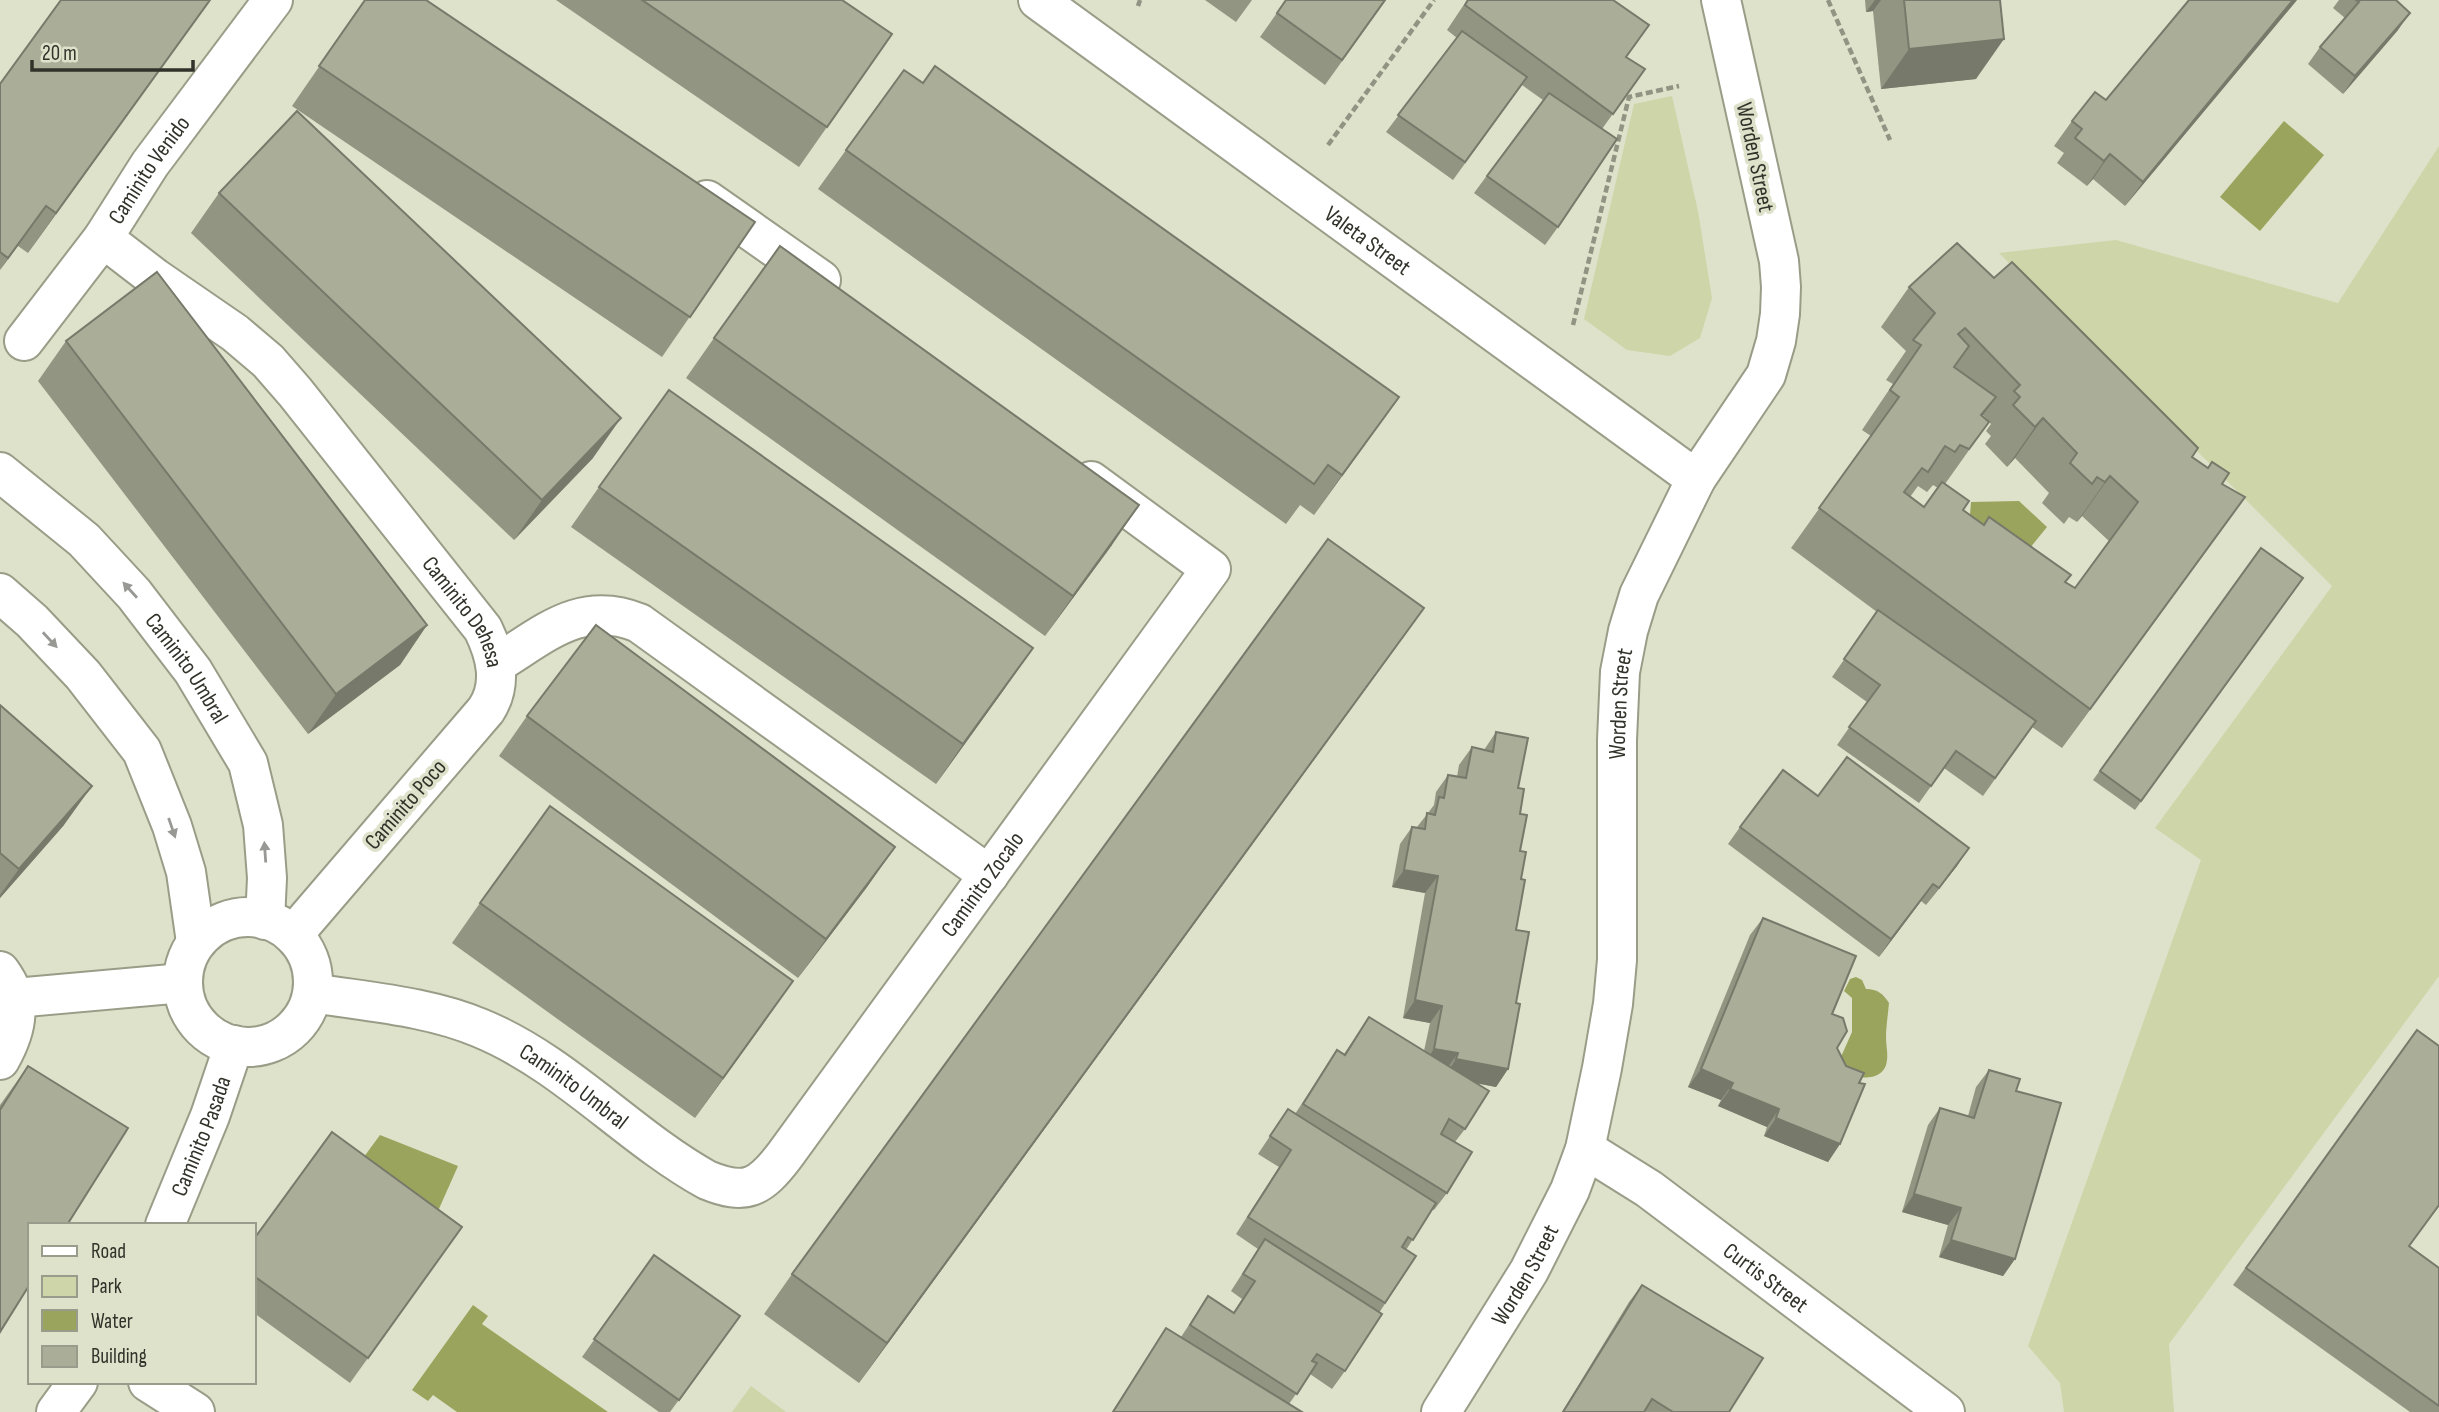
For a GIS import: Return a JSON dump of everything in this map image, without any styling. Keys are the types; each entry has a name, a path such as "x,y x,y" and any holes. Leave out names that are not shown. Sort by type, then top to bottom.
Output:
{"street":[{"name":"Caminito Venido","path":"24,341 103,238 150,164 273,0"},
{"name":"Valeta Street","path":"1038,0 1696,479"},
{"name":"Worden Street","path":"1440,1412 1529,1271 1570,1190 1585,1149 1606,1042 1616,960 1616,740 1620,672 1628,631 1639,595 1696,479 1766,375 1776,341 1781,287 1776,244 1721,0"},
{"path":"675,178 854,303"},
{"name":"Caminito Dehesa","path":"103,238 155,278 235,332 268,361 484,629 496,664 566,621 580,616 613,615 639,623 989,876"},
{"name":"Caminito Zocalo","path":"740,1189 753,1185 775,1168 1211,569 1068,463"},
{"name":"Caminito Umbral","path":"0,472 84,540 134,594 193,671 248,763 263,825 267,878 279,927"},
{"path":"0,593 32,621 83,675 142,751 172,826 186,872 196,942"},
{"name":"Caminito Poco","path":"279,927 486,710 493,699 496,686 496,664"},
{"path":"254,917 279,927 306,951 313,971 313,993 306,1012 293,1029 276,1041 255,1046 234,1045 214,1037 197,1023 186,1004 183,983 186,961 196,942 212,927 233,918 254,917"},
{"path":"0,1060 13,1031 16,1015 7,985 183,983"},
{"name":"Caminito Umbral","path":"313,993 421,1010 480,1028 530,1054 696,1173 729,1189 740,1189"},
{"name":"Caminito Pasada","path":"166,1223 210,1116 234,1045"},
{"name":"Curtis Street","path":"1585,1149 1649,1189 1945,1412"},
{"path":"57,1412 77,1384"},
{"path":"151,1384 195,1412"}],"path":[{"path":"1328,145 1434,0"},
{"path":"1828,0 1890,140"},
{"path":"1573,324 1629,97 1679,86"}],"green space":[{"path":"1672,96 1698,211 1712,298 1700,338 1670,356 1627,350 1584,319 1634,104"},
{"path":"2439,146 2439,976 2169,1344 2174,1412 2064,1412 2060,1383 2028,1346 2201,860 2155,828 2332,586 1999,253 2116,240 2338,303"},
{"path":"751,1386 786,1412 732,1412"}],"water":[{"path":"2284,121 2324,155 2260,231 2220,197"},
{"path":"2019,501 2047,527 2025,554 1969,528 1971,502"},
{"path":"1856,977 1862,980 1866,989 1880,993 1889,1003 1885,1066 1879,1074 1869,1077 1852,1076 1840,1059 1852,1032 1852,998 1844,991 1850,979"},
{"path":"380,1135 458,1166 434,1220 358,1165"},
{"path":"473,1305 488,1316 482,1324 608,1412 457,1412 433,1395 428,1401 412,1390"}],"building":[{"path":"61,0 210,0 56,213 46,206 8,258 0,252 0,84"},
{"path":"365,0 426,0 755,222 690,317 319,66"},
{"path":"642,0 842,0 892,34 827,127"},
{"path":"1286,0 1385,0 1342,60 1277,13"},
{"path":"1468,0 1613,0 1649,25 1626,57 1645,69 1613,114 1465,5"},
{"path":"1904,0 2000,0 2004,39 1909,49"},
{"path":"2189,0 2293,0 2143,182 2110,154 2104,161 2075,138 2082,129 2072,121 2095,92 2106,100"},
{"path":"2356,0 2396,0 2410,13 2355,76 2320,47 2359,2"},
{"path":"1462,31 1527,77 1465,162 1398,115"},
{"path":"935,66 1399,397 1342,475 1328,465 1314,484 846,150 904,70 923,83"},
{"path":"1549,93 1617,139 1558,227 1487,176"},
{"path":"297,111 621,418 542,500 219,193"},
{"path":"1957,243 1994,278 2012,262 2198,448 2192,457 2208,468 2212,462 2229,473 2222,484 2245,497 2090,709 1819,508 1899,397 1890,390 1921,345 1913,340 1935,313 1909,287","holes":["1965,328 2020,385 2014,391 2020,397 2013,405 2035,427 2043,418 2077,453 2070,463 2092,484 2097,477 2105,482 2110,476 2138,502 2075,588 2065,582 2071,575 1989,517 1984,525 1963,510 1969,501 1942,482 1924,507 1904,492 1922,468 1928,472 1945,446 1955,452 1960,445 1969,449 1989,422 1981,415 1996,397 1954,367 1969,346 1958,334"]},
{"path":"780,246 1139,505 1073,596 714,338"},
{"path":"157,272 427,625 336,694 66,341"},
{"path":"669,390 1033,648 963,744 599,487"},
{"path":"1328,539 1424,608 887,1343 792,1274"},
{"path":"2261,548 2303,578 2141,801 2100,771"},
{"path":"1878,610 2036,721 1995,778 1956,751 1931,786 1849,727 1880,685 1844,659"},
{"path":"596,625 895,847 826,939 527,716"},
{"path":"0,705 92,786 19,869 0,853"},
{"path":"1496,732 1528,738 1518,788 1524,789 1520,814 1527,815 1520,851 1526,852 1521,879 1525,880 1516,930 1529,932 1508,1069 1456,1059 1458,1053 1434,1049 1442,1006 1415,1000 1438,876 1404,870 1412,827 1425,829 1427,813 1435,815 1439,797 1444,798 1448,775 1466,778 1472,747 1493,752"},
{"path":"1847,757 1969,848 1939,888 1933,884 1891,939 1740,827 1783,770 1818,796"},
{"path":"550,806 793,981 723,1078 480,903"},
{"path":"1763,918 1856,956 1832,1014 1843,1018 1847,1031 1837,1048 1846,1066 1864,1073 1859,1083 1865,1084 1840,1144 1776,1118 1779,1109 1730,1089 1733,1083 1701,1069"},
{"path":"1369,1017 1489,1091 1465,1129 1449,1119 1441,1134 1472,1152 1447,1193 1303,1104 1337,1050 1345,1055"},
{"path":"2417,1030 2439,1046 2439,1205 2409,1246 2439,1268 2439,1406 2246,1268"},
{"path":"28,1066 128,1128 68,1223 28,1223 28,1287 0,1332 0,1110"},
{"path":"1989,1070 2020,1079 2016,1091 2061,1103 2015,1259 1951,1240 1961,1208 1914,1194 1940,1108 1974,1118"},
{"path":"1288,1109 1436,1203 1413,1240 1408,1237 1402,1247 1416,1256 1385,1303 1248,1217 1291,1150 1270,1136"},
{"path":"332,1132 462,1227 368,1358 256,1277 256,1236"},
{"path":"1265,1239 1382,1314 1345,1371 1317,1354 1312,1361 1317,1363 1297,1394 1190,1325 1208,1296 1234,1313 1255,1281 1243,1274"},
{"path":"654,1255 740,1316 679,1400 594,1339"},
{"path":"1642,1285 1763,1358 1729,1412 1673,1412 1652,1399 1644,1412 1563,1412"},
{"path":"1166,1328 1302,1412 1113,1412"}]}
